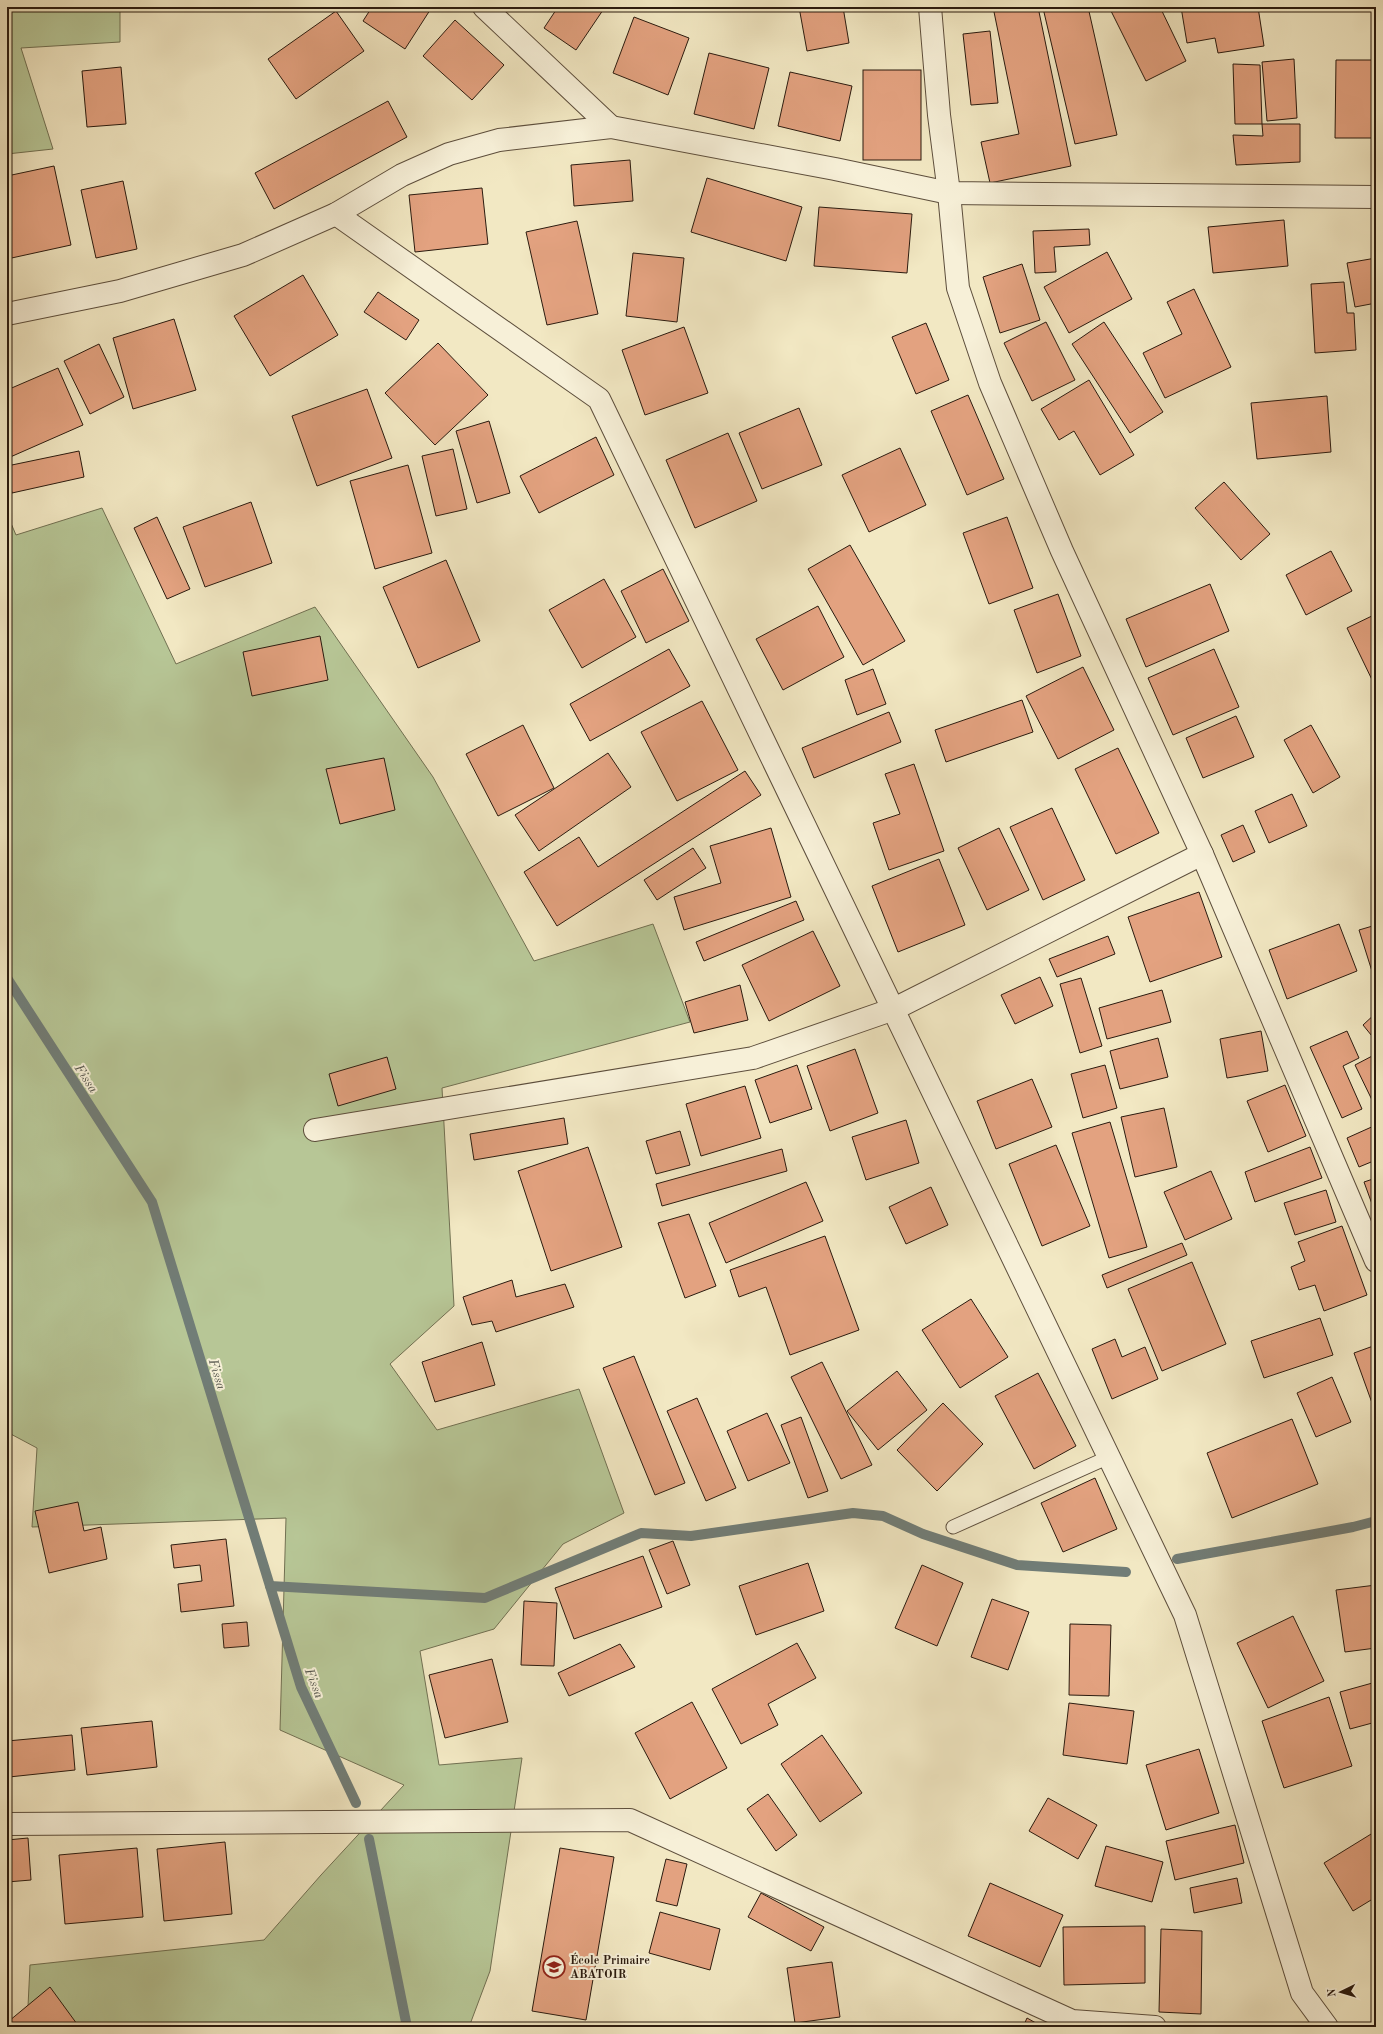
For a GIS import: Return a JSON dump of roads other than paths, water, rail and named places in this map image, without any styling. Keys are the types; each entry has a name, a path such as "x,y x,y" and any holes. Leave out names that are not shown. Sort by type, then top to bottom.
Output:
{"street":[{"path":"484,7 611,127"},
{"path":"930,7 938,115 949,193 958,288 990,383 1062,551 1202,854 1376,1261"},
{"path":"7,314 120,291 244,255 336,214 402,174 449,154 499,140 611,127 835,169 949,193 1376,197"},
{"path":"336,214 599,399 820,862 894,1009 1110,1457 1184,1615 1302,1993 1327,2027"},
{"path":"314,1130 753,1058 894,1009 1202,854"},
{"path":"7,1824 630,1820 1072,2021 1155,2027"}],"lane":[{"path":"953,1527 1110,1457"}],"waterway":[{"name":"Fissa","path":"7,978 152,1202 301,1687 356,1803"},
{"path":"270,1586 485,1598 641,1533 691,1536 853,1513 883,1516 923,1534 1017,1565 1126,1572"},
{"path":"1177,1559 1353,1527 1376,1521"},
{"name":"Fissa","path":"369,1839 407,2027"}],"place":[{"name":"École Primaire ABATOIR","path":"554,1967"}]}
